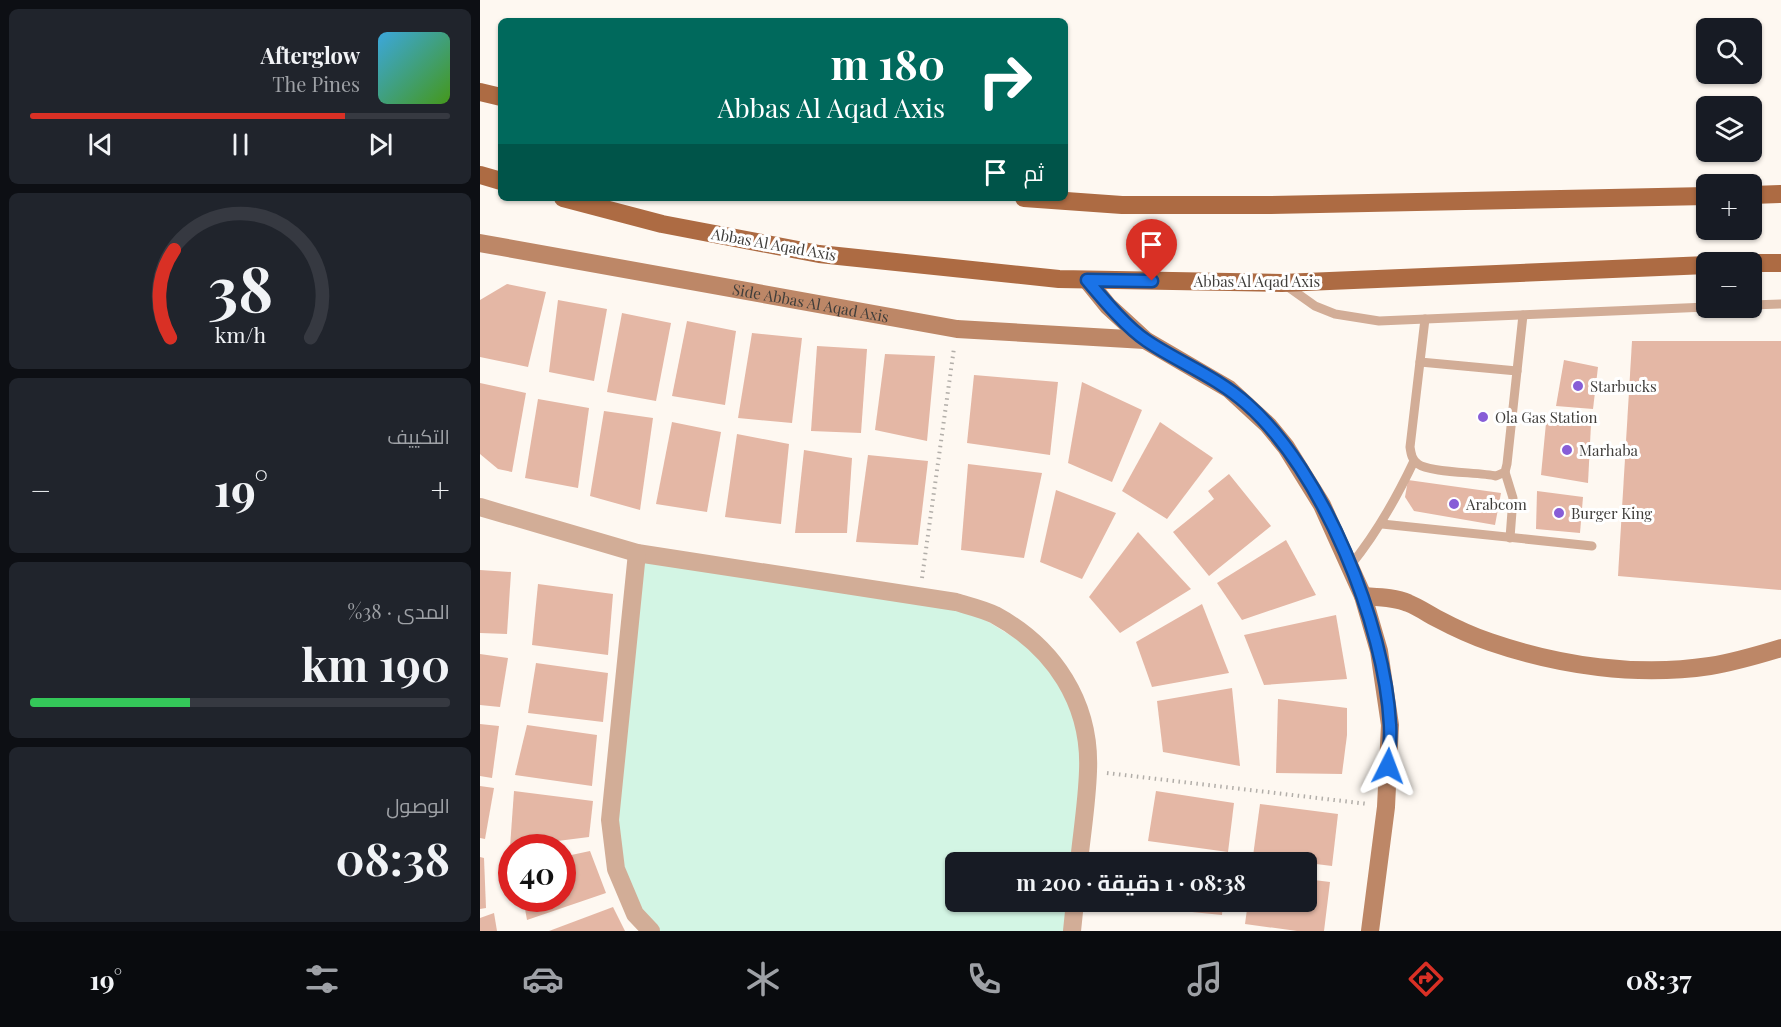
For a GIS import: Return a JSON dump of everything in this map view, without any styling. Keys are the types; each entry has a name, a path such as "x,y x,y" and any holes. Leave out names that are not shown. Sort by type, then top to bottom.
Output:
{"main road":[{"path":"480,92 498,97"},
{"path":"480,175 498,180"},
{"path":"1762,195 1781,194"},
{"path":"1061,201 1122,206 1271,205 1696,196"},
{"name":"Abbas Al Aqad Axis","path":"574,201 662,224 819,254 1087,280 1282,283 1696,265"},
{"path":"1762,263 1781,263"}],"street":[{"name":"Side Abbas Al Aqad Axis","path":"481,245 957,329 1144,340"},
{"path":"1087,280 1108,306 1144,340 1229,389 1268,425 1286,447 1322,505 1350,566 1363,596 1379,651 1390,725 1386,807 1370,931"},
{"path":"480,507 637,553 956,602 993,614 1026,635 1054,662 1075,695 1085,734 1089,770 1080,852"},
{"path":"637,553 609,820 616,869 635,914 651,931"},
{"path":"1363,596 1407,602 1438,619 1488,641 1531,655 1575,664 1620,669 1665,670 1710,666 1781,648"},
{"path":"1072,931 1074,912"}],"lane":[{"path":"1282,283 1315,306 1335,314 1379,321 1696,307"},
{"path":"1762,305 1781,304"},
{"path":"1510,537 1513,498 1504,472 1507,464 1523,315"},
{"path":"1350,566 1382,524 1414,461 1410,447 1425,319"},
{"path":"1420,362 1517,371"},
{"path":"1414,461 1426,468 1496,476 1504,472"},
{"path":"1382,524 1592,546"}],"path":[{"path":"920,597 957,329"},
{"path":"1089,770 1386,807"}],"green space":[{"path":"637,553 956,602 1054,662 1085,734 1079,852 945,852 945,912 1074,912 1072,931 651,931 616,869 610,820"}],"building":[{"path":"507,284 546,292 528,367 480,357 480,300"},
{"path":"558,300 607,309 594,381 549,372"},
{"path":"622,313 671,323 656,401 607,392"},
{"path":"687,321 736,331 725,405 672,396"},
{"path":"752,333 802,338 792,423 738,418"},
{"path":"1632,341 1781,341 1781,590 1618,576"},
{"path":"817,346 867,349 861,433 811,431"},
{"path":"885,354 935,356 927,441 875,430"},
{"name":"Starbucks","path":"1564,360 1598,367 1593,409 1556,406"},
{"path":"974,375 1058,382 1050,455 967,443"},
{"path":"1082,382 1142,410 1112,482 1068,463"},
{"path":"480,383 526,393 512,472 498,469 480,454"},
{"path":"538,399 589,408 578,488 525,478"},
{"path":"604,411 653,418 640,510 590,496"},
{"path":"672,422 721,432 707,512 656,504"},
{"path":"1160,422 1213,458 1167,519 1122,491"},
{"name":"Marhaba","path":"1546,423 1591,424 1588,483 1541,475"},
{"path":"737,434 789,444 781,524 725,517"},
{"path":"804,450 852,458 847,533 795,533"},
{"path":"868,455 928,461 918,545 856,542"},
{"path":"968,464 1042,473 1024,558 961,550"},
{"path":"1229,474 1271,526 1209,576 1173,532 1214,499 1208,491"},
{"name":"Arabcom","path":"1408,480 1501,493 1495,525 1414,511 1405,497"},
{"path":"1056,490 1116,513 1082,579 1040,562"},
{"name":"Burger King","path":"1537,491 1583,497 1580,533 1536,529"},
{"path":"1138,532 1191,589 1120,633 1089,597"},
{"path":"1286,540 1316,595 1242,620 1217,583"},
{"path":"480,570 511,572 507,634 480,633"},
{"path":"538,584 613,594 608,655 532,645"},
{"path":"1202,604 1229,673 1152,687 1136,642"},
{"path":"1336,615 1347,679 1264,685 1244,635"},
{"path":"480,654 508,658 500,707 480,705"},
{"path":"536,663 608,673 603,722 528,713"},
{"path":"1232,688 1240,766 1163,752 1157,701"},
{"path":"1278,699 1347,708 1347,735 1342,774 1276,773"},
{"path":"480,724 499,726 492,778 480,776"},
{"path":"527,725 597,735 592,786 515,775"},
{"path":"480,786 494,788 485,839 480,838"},
{"path":"514,791 593,801 589,837 576,839 576,834 511,834"},
{"path":"1156,791 1234,803 1228,852 1148,841"},
{"path":"1260,804 1338,814 1332,866 1317,864 1317,852 1254,852"},
{"path":"590,851 606,893 576,903 576,854"},
{"path":"480,857 484,858 486,908 480,909"},
{"path":"1317,880 1330,882 1324,931 1297,931 1245,924 1247,912 1317,912"},
{"path":"613,907 625,931 549,931"},
{"path":"526,912 550,912 527,920"},
{"path":"1192,912 1222,912 1222,915"},
{"path":"494,913 497,931 480,931 480,918"}],"place":[{"name":"Starbucks","path":"1578,386"},
{"name":"Ola Gas Station","path":"1483,417"},
{"name":"Marhaba","path":"1567,450"},
{"name":"Arabcom","path":"1454,504"},
{"name":"Burger King","path":"1559,513"}],"route":[{"path":"1152,281 1087,280 1108,306 1144,340 1209,376 1248,404 1286,447 1298,466 1322,505 1363,596 1379,651 1390,725 1388,766"}]}
